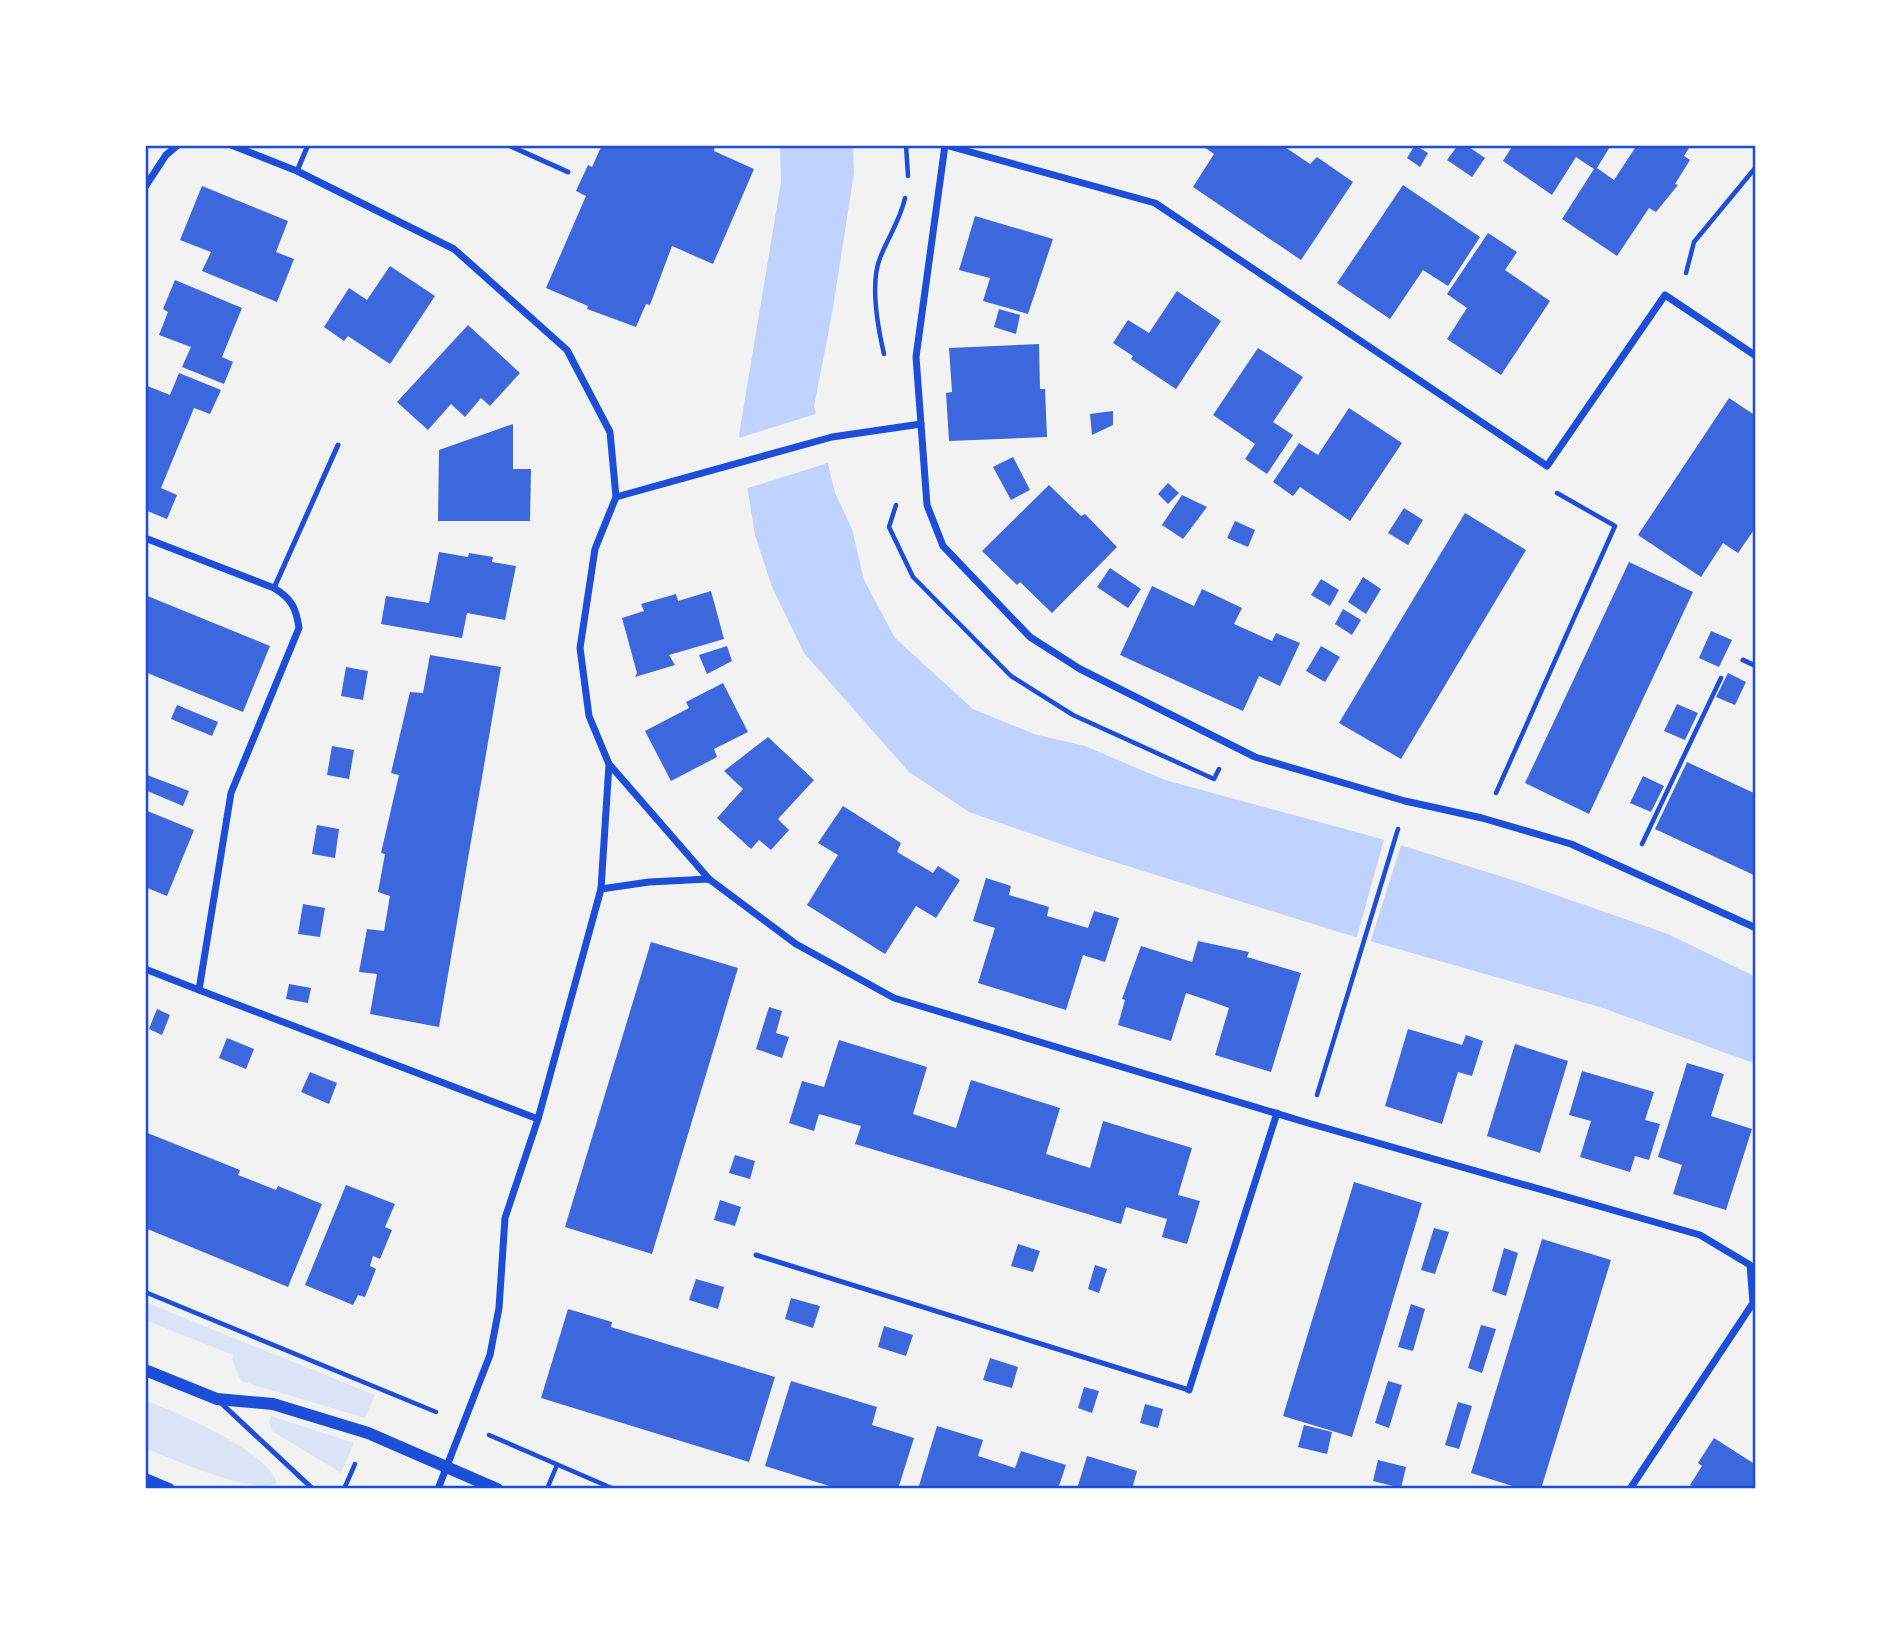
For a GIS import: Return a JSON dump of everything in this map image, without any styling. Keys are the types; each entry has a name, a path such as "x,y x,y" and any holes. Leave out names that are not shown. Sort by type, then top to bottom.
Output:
{"street":[{"path":"145,187 166,155 178,145"},
{"path":"231,145 297,171 454,248 566,350 610,432 616,497 595,549 580,648 589,716 609,764 709,879 796,944 894,998 1308,1123 1700,1235 1750,1265 1753,1303 1630,1489"},
{"path":"1756,356 1665,295 1547,466 1156,203 945,145 916,357 928,505 943,546 1030,638 1080,669 1255,757 1405,801 1482,818 1572,844 1756,928"},
{"path":"616,497 730,468 832,437 921,424"},
{"path":"145,538 274,588 288,597 296,609 299,628 231,793 199,990"},
{"path":"438,1489 490,1355 499,1308 505,1218 538,1119 601,889 609,764"},
{"path":"601,889 649,882 709,879"},
{"path":"145,969 538,1119"},
{"path":"1189,1390 1277,1113"},
{"path":"145,1370 217,1399 273,1404 368,1433 497,1489"},
{"path":"145,1479 169,1489"}],"lane":[{"path":"297,171 309,145"},
{"path":"508,145 568,172"},
{"path":"274,588 338,445"},
{"path":"1743,660 1756,666"},
{"path":"756,1255 1189,1390"},
{"path":"217,1399 267,1449 313,1489"}],"path":[{"path":"906,145 908,182"},
{"path":"1678,304 1694,242 1756,167"},
{"path":"887,365 876,319 879,260 900,220 905,195"},
{"path":"1482,818 1497,791 1615,526 1556,492 1547,466"},
{"path":"897,501 889,527 913,577 1011,676 1073,715 1214,779 1230,746"},
{"path":"1630,870 1728,664 1743,660"},
{"path":"1308,1123 1395,842"},
{"path":"145,1292 614,1489"},
{"path":"547,1489 557,1465"}],"shaded area":[{"path":"145,1302 375,1395 365,1418 241,1381 232,1359 233,1355 145,1320"},
{"path":"145,1400 198,1423 239,1446 270,1470 277,1483 266,1486 232,1480 145,1448"},
{"path":"271,1416 354,1443 341,1473 272,1431 269,1422"}],"water":[{"path":"780,145 853,145 854,173 832,314 814,406 835,493 852,529 864,580 895,638 973,709 1034,734 1085,746 1165,780 1378,838 1522,883 1668,934 1756,977 1756,1064 1600,1007 1342,933 1089,854 969,812 909,772 804,653 772,587 755,535 739,435 781,182"}],"pier":[{"path":"819,413 831,462 745,489 736,439"},
{"path":"1385,836 1402,842 1370,943 1356,940"}],"building":[{"path":"602,145 715,145 714,151 754,169 713,264 672,246 650,305 646,304 636,327 587,309 588,306 546,288 586,196 576,191 588,165 592,167"},
{"path":"1201,145 1282,145 1310,164 1317,157 1353,182 1301,260 1193,187 1214,154"},
{"path":"1415,145 1428,153 1420,167 1407,158"},
{"path":"1458,145 1466,145 1485,158 1472,177 1447,160"},
{"path":"1513,145 1611,145 1597,168 1614,180 1637,145 1691,145 1684,156 1690,160 1675,184 1678,185 1656,212 1649,208 1617,256 1562,219 1594,169 1576,157 1552,195 1503,161"},
{"path":"1403,185 1480,237 1448,286 1423,270 1390,319 1337,283"},
{"path":"202,186 288,221 276,252 294,259 277,302 202,271 211,252 180,240"},
{"path":"975,216 1053,239 1028,314 983,301 990,278 959,270"},
{"path":"1488,233 1517,252 1505,270 1550,301 1501,375 1447,339 1467,308 1447,294"},
{"path":"390,266 435,296 390,364 348,336 344,341 324,327 349,288 367,300"},
{"path":"175,280 242,308 222,357 233,362 224,384 182,367 191,347 159,335 168,312 163,309"},
{"path":"1177,291 1221,321 1176,389 1131,359 1133,356 1113,343 1128,320 1149,333"},
{"path":"999,309 1020,315 1016,334 994,327"},
{"path":"468,325 520,373 490,406 481,398 465,417 451,404 428,430 397,402"},
{"path":"1039,344 1040,389 1045,389 1047,437 949,441 946,393 952,392 949,348"},
{"path":"1258,348 1303,377 1273,422 1293,435 1267,474 1245,459 1255,444 1213,415"},
{"path":"179,373 221,390 210,414 194,408 161,488 177,495 167,519 145,510 145,385 170,395"},
{"path":"1729,398 1756,416 1756,527 1738,553 1723,543 1701,577 1638,535"},
{"path":"1349,408 1402,443 1350,521 1300,487 1293,496 1273,482 1299,443 1318,455"},
{"path":"1113,411 1113,425 1092,435 1090,414"},
{"path":"513,424 513,469 531,469 530,521 438,521 439,450"},
{"path":"1013,457 1030,490 1011,500 993,467"},
{"path":"1168,483 1179,493 1168,504 1158,494"},
{"path":"1049,485 1081,516 1085,514 1117,547 1052,613 1020,582 1017,585 982,551"},
{"path":"1182,495 1207,507 1183,539 1162,525"},
{"path":"1404,508 1423,520 1408,545 1388,533"},
{"path":"1465,513 1526,550 1401,759 1339,723"},
{"path":"1235,521 1255,530 1248,547 1227,538"},
{"path":"439,552 468,557 469,553 493,557 492,562 516,566 505,620 467,613 462,638 381,624 386,596 429,603"},
{"path":"1629,562 1693,592 1589,814 1525,783"},
{"path":"1110,568 1141,589 1128,608 1097,587"},
{"path":"1363,577 1381,589 1366,614 1348,602"},
{"path":"1321,579 1339,590 1330,606 1311,595"},
{"path":"1152,586 1194,606 1202,589 1242,608 1234,624 1272,641 1276,633 1300,643 1280,686 1259,676 1243,711 1120,655"},
{"path":"711,591 724,639 669,655 675,665 635,677 637,673 622,618 644,611 641,604 676,594 678,601"},
{"path":"145,595 270,646 243,712 145,672"},
{"path":"1343,609 1361,620 1352,635 1335,624"},
{"path":"1711,631 1732,640 1719,667 1699,658"},
{"path":"727,646 732,661 707,674 699,655"},
{"path":"1321,646 1340,657 1325,682 1306,671"},
{"path":"430,655 501,667 439,1027 370,1014 377,974 359,972 367,929 384,931 390,896 378,892 385,854 381,853 399,775 391,773 410,692 423,693"},
{"path":"346,667 368,671 363,700 341,696"},
{"path":"1728,673 1746,682 1735,705 1716,697"},
{"path":"723,683 748,732 714,749 717,757 671,781 645,731 689,708 686,702"},
{"path":"1677,704 1698,713 1685,740 1664,731"},
{"path":"177,705 218,722 212,736 171,719"},
{"path":"768,737 814,780 778,819 789,830 771,850 759,840 751,849 717,818 743,789 724,771"},
{"path":"332,746 354,750 349,779 327,775"},
{"path":"1687,762 1756,794 1756,876 1655,829"},
{"path":"147,775 189,791 183,806 145,790"},
{"path":"1643,776 1664,786 1651,812 1630,803"},
{"path":"843,806 901,843 897,852 933,873 938,866 960,880 936,918 916,906 885,954 807,905 838,855 818,843"},
{"path":"145,810 194,830 167,896 145,887"},
{"path":"317,825 339,829 335,858 312,854"},
{"path":"986,878 1011,886 1009,895 1049,907 1047,916 1088,928 1094,911 1119,918 1105,962 1083,955 1066,1010 978,983 995,928 973,921"},
{"path":"303,904 325,908 320,937 298,934"},
{"path":"1198,941 1249,952 1247,957 1301,973 1271,1072 1215,1055 1229,1008 1186,993 1171,1041 1118,1025 1125,1000 1122,999 1141,946 1192,962"},
{"path":"651,942 738,968 652,1254 565,1227"},
{"path":"289,984 311,988 308,1003 286,999"},
{"path":"769,1007 782,1011 776,1033 789,1037 782,1058 756,1049"},
{"path":"157,1009 170,1015 162,1035 149,1029"},
{"path":"1408,1029 1462,1045 1466,1035 1483,1041 1472,1076 1458,1072 1442,1124 1385,1106"},
{"path":"227,1038 254,1049 246,1069 219,1058"},
{"path":"839,1040 927,1067 913,1114 956,1128 971,1080 1060,1108 1046,1154 1090,1168 1103,1121 1192,1148 1178,1195 1200,1201 1187,1244 1162,1237 1167,1219 1126,1207 1121,1224 855,1144 861,1126 819,1114 814,1131 789,1123 802,1081 824,1087"},
{"path":"1515,1044 1568,1061 1540,1153 1487,1136"},
{"path":"1687,1063 1724,1074 1711,1116 1752,1129 1726,1210 1673,1194 1682,1165 1658,1157"},
{"path":"1582,1071 1654,1092 1645,1120 1660,1124 1649,1160 1635,1156 1630,1172 1580,1157 1591,1121 1569,1115"},
{"path":"310,1072 337,1083 329,1104 301,1092"},
{"path":"145,1132 240,1170 238,1175 276,1190 278,1186 322,1204 288,1287 145,1228"},
{"path":"735,1155 755,1161 750,1179 729,1173"},
{"path":"1354,1182 1422,1203 1352,1437 1283,1416"},
{"path":"346,1185 395,1204 385,1227 392,1230 380,1259 373,1256 370,1266 376,1269 365,1297 358,1295 353,1305 305,1285"},
{"path":"720,1200 741,1207 735,1226 714,1220"},
{"path":"1434,1228 1449,1232 1435,1274 1421,1270"},
{"path":"1542,1239 1611,1260 1541,1489 1522,1489 1471,1473"},
{"path":"1018,1244 1040,1251 1033,1272 1011,1266"},
{"path":"1504,1248 1518,1253 1506,1296 1492,1291"},
{"path":"1095,1265 1107,1269 1099,1293 1088,1289"},
{"path":"696,1279 724,1287 718,1309 689,1300"},
{"path":"791,1298 820,1306 813,1328 785,1319"},
{"path":"1411,1304 1425,1309 1413,1351 1398,1347"},
{"path":"568,1309 612,1322 611,1327 775,1377 749,1462 541,1398"},
{"path":"1481,1325 1496,1329 1482,1373 1468,1368"},
{"path":"884,1326 913,1335 906,1356 878,1347"},
{"path":"990,1358 1018,1367 1012,1388 983,1380"},
{"path":"791,1381 877,1407 872,1425 914,1438 898,1489 839,1489 765,1466"},
{"path":"1388,1381 1402,1385 1389,1428 1375,1423"},
{"path":"1084,1387 1099,1391 1092,1413 1078,1408"},
{"path":"1458,1402 1472,1406 1459,1449 1445,1445"},
{"path":"1145,1404 1163,1409 1158,1428 1140,1423"},
{"path":"1304,1425 1332,1432 1327,1454 1298,1447"},
{"path":"937,1426 983,1440 978,1456 1015,1468 1021,1451 1066,1465 1058,1489 918,1489"},
{"path":"1714,1438 1753,1463 1756,1459 1756,1489 1696,1489 1690,1485 1702,1466 1698,1463"},
{"path":"1087,1456 1137,1471 1132,1489 1077,1489"},
{"path":"1378,1460 1406,1467 1401,1488 1373,1481"}]}
